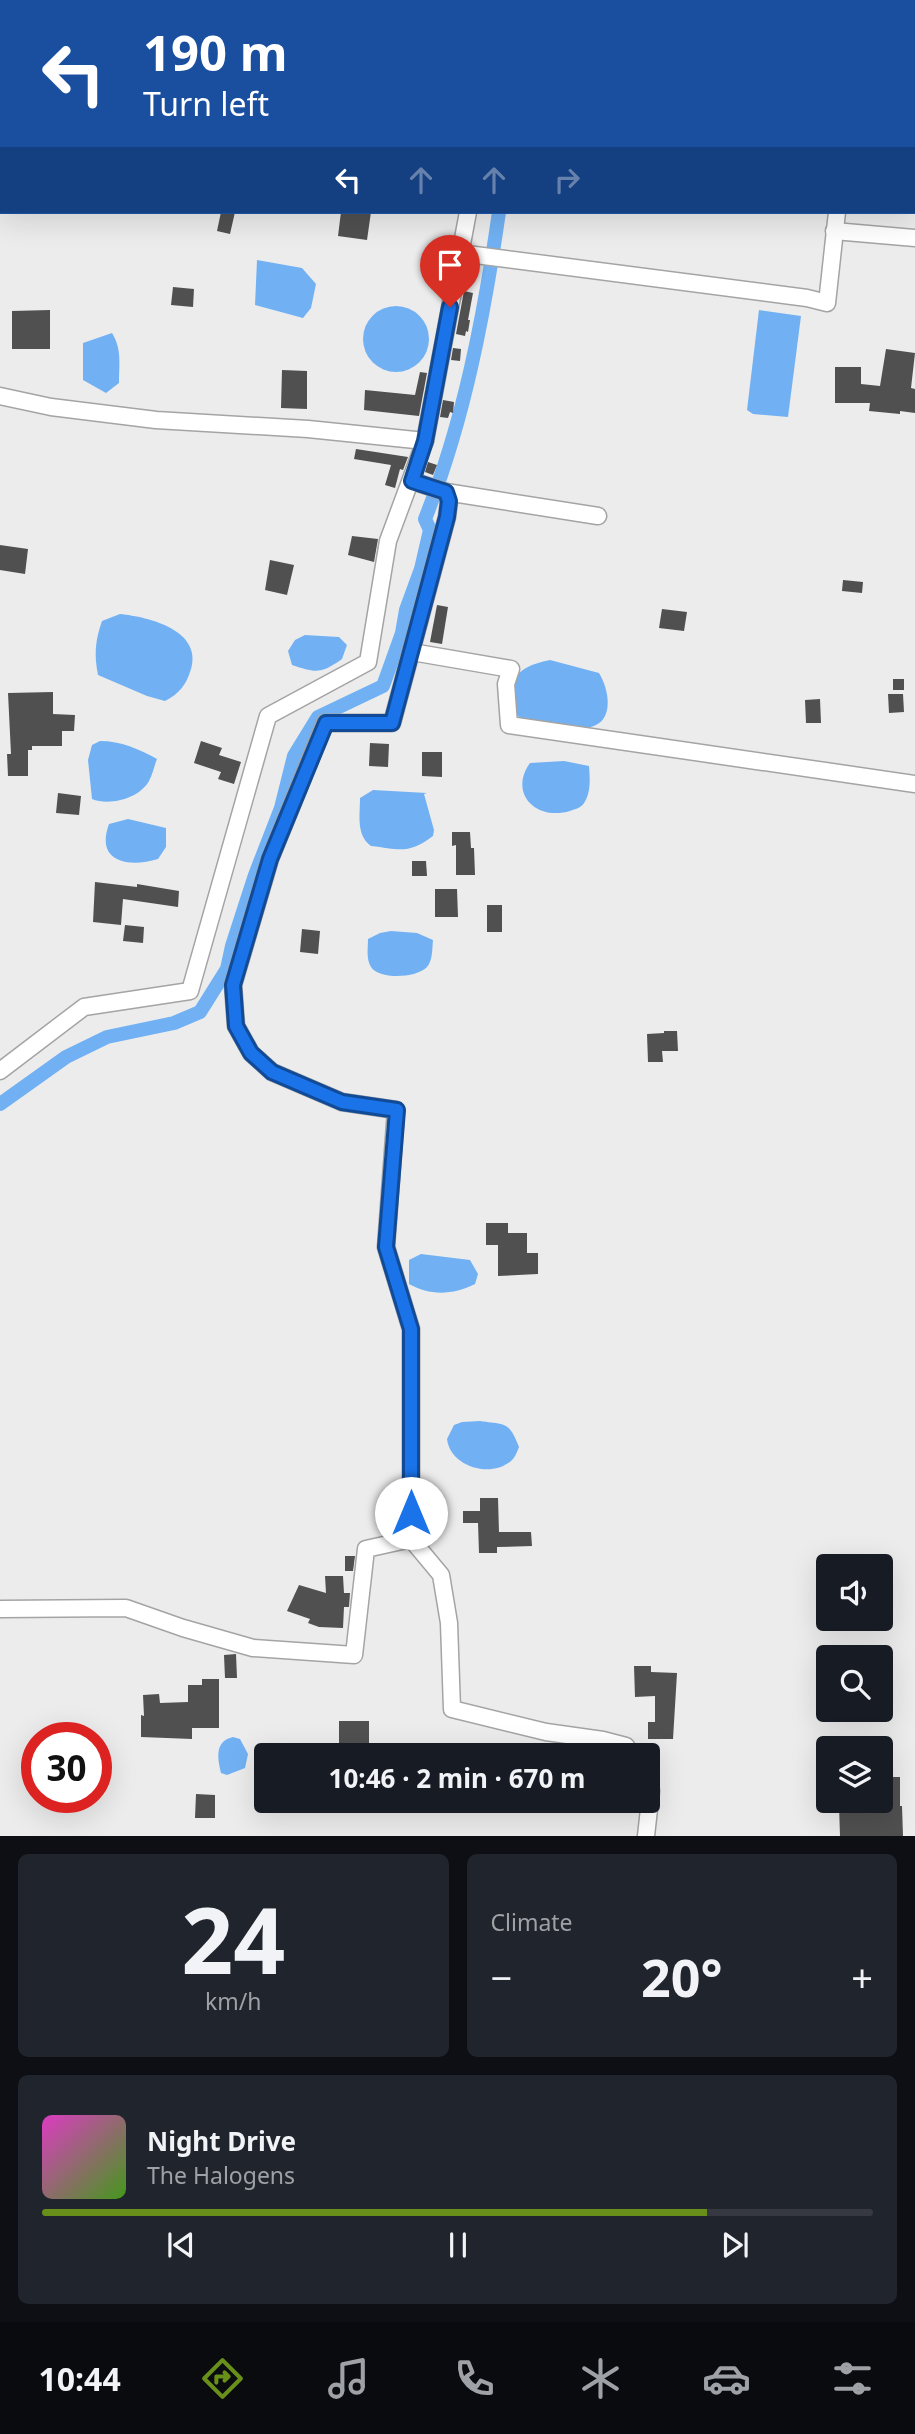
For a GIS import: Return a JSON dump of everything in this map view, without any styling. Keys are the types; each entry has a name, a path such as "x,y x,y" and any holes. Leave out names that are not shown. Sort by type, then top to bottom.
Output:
{"street":[{"path":"0,1071 84,1007 190,991 268,716 368,662 388,541 414,482 425,441 468,214"},
{"path":"460,253 807,298 827,303 837,214"},
{"path":"834,232 915,238"},
{"path":"0,396 51,407 156,420 308,429 425,441"},
{"path":"414,482 446,492 598,516"},
{"path":"446,492 449,501 447,517 392,723 326,723 270,859 233,985 236,1026 251,1053 272,1072 342,1102 397,1110 386,1247 411,1329 411,1539 441,1575 449,1623 452,1709 546,1732 614,1743"},
{"path":"412,652 511,669 506,684 509,725 915,784"},
{"path":"0,1609 126,1608 253,1648 354,1654 366,1549 411,1539"},
{"path":"646,1836 649,1813"}],"water":[{"path":"257,260 302,268 316,284 311,308 303,318 255,305"},
{"path":"396,306 409,309 419,316 426,326 429,339 426,352 419,362 409,369 396,372 383,369 373,362 366,352 363,339 366,326 373,316 383,309"},
{"path":"759,310 801,316 788,417 753,414 747,410"},
{"path":"112,333 119,351 119,383 106,393 83,380 83,343"},
{"path":"120,614 158,622 181,635 189,644 192,656 189,675 178,692 165,701 98,675 96,648 102,621"},
{"path":"305,635 339,637 347,645 342,659 318,671 292,665 288,651 295,640"},
{"path":"550,660 599,673 608,704 599,724 583,728 543,725 526,721 516,713 513,701 516,677 530,666"},
{"path":"100,741 130,746 157,759 144,787 131,796 115,801 92,799 88,760 92,745"},
{"path":"564,761 589,766 590,785 586,799 581,806 570,811 547,812 537,808 529,802 522,785 530,763"},
{"path":"373,790 427,793 424,794 434,830 433,836 410,848 371,846 361,830 360,798"},
{"path":"128,819 166,828 166,847 158,859 126,862 110,854 106,837 109,824"},
{"path":"391,931 417,933 433,940 427,967 407,975 390,976 371,967 368,939"},
{"path":"421,1254 470,1260 478,1274 475,1284 442,1293 425,1291 409,1284 409,1260"},
{"path":"480,1421 509,1428 519,1447 511,1461 493,1469 482,1469 463,1463 455,1456 447,1439 454,1425"},
{"path":"233,1737 240,1739 248,1754 245,1768 227,1775 221,1773 219,1750 223,1742"}],"building":[{"path":"221,214 235,214 230,234 217,231"},
{"path":"341,214 371,214 367,240 338,236"},
{"path":"173,287 194,289 193,307 171,305"},
{"path":"464,291 473,293 468,332 466,331 465,336 456,334"},
{"path":"50,310 50,349 12,349 12,311"},
{"path":"453,348 461,349 460,361 451,360"},
{"path":"886,349 915,353 911,388 915,389 915,413 869,411 870,403 835,403 835,367 861,367 861,384 880,386"},
{"path":"282,370 307,371 307,409 281,408"},
{"path":"420,372 427,373 419,416 364,410 365,390 415,395"},
{"path":"443,400 454,402 453,413 450,412 448,418 440,417"},
{"path":"356,449 408,457 403,470 400,469 395,488 385,485 391,465 354,459"},
{"path":"428,462 437,465 433,475 425,472"},
{"path":"352,536 378,539 374,562 348,555"},
{"path":"0,545 28,549 25,574 0,570"},
{"path":"270,560 294,565 287,595 265,590"},
{"path":"843,580 863,582 862,593 842,591"},
{"path":"437,605 448,607 442,644 430,642"},
{"path":"662,609 687,612 684,631 659,628"},
{"path":"893,679 904,679 904,690 893,690"},
{"path":"53,692 53,714 75,715 74,731 62,731 62,746 32,746 32,750 28,750 28,776 8,776 7,754 11,754 8,693"},
{"path":"888,694 903,694 904,712 889,713"},
{"path":"820,699 821,723 806,723 805,700"},
{"path":"201,741 222,748 219,755 241,762 234,784 218,779 221,772 194,763"},
{"path":"370,743 389,744 388,767 369,766"},
{"path":"422,752 442,752 442,777 422,776"},
{"path":"58,793 81,796 79,815 56,813"},
{"path":"452,832 470,832 471,848 474,848 475,875 456,875 456,845 452,846"},
{"path":"412,861 426,861 427,876 412,876"},
{"path":"95,882 137,887 137,884 179,891 178,907 123,899 121,925 93,922"},
{"path":"435,889 457,889 458,917 435,917"},
{"path":"487,905 502,905 502,932 487,932"},
{"path":"125,925 144,927 143,943 123,941"},
{"path":"302,929 320,931 318,954 300,952"},
{"path":"677,1031 678,1051 662,1051 663,1062 648,1062 647,1034"},
{"path":"486,1223 508,1223 508,1233 527,1233 527,1253 538,1253 538,1274 498,1276 498,1245 486,1245"},
{"path":"480,1498 498,1498 499,1532 531,1532 532,1546 497,1547 497,1553 479,1553 478,1523 463,1523 463,1511 480,1511"},
{"path":"345,1556 355,1556 353,1571 345,1571"},
{"path":"325,1576 343,1576 344,1593 350,1593 349,1607 344,1607 343,1628 319,1627 308,1623 310,1619 287,1611 299,1585 326,1593"},
{"path":"236,1654 237,1678 225,1678 224,1655"},
{"path":"634,1666 651,1666 651,1672 677,1673 673,1739 648,1739 648,1722 655,1722 655,1696 635,1697"},
{"path":"202,1679 219,1679 219,1728 192,1728 192,1739 141,1737 143,1695 159,1694 160,1703 188,1702 188,1685 202,1685"},
{"path":"339,1721 369,1721 369,1743 339,1743"},
{"path":"893,1777 900,1777 903,1836 840,1836 839,1813 893,1813"},
{"path":"196,1794 215,1795 215,1818 195,1818"}],"waterway":[{"path":"0,1104 66,1057 107,1037 174,1023 200,1012 227,969 255,875 281,808 294,756 318,717 383,686 421,569 430,530 425,519 462,406 487,290 499,214"}],"route":[{"path":"411,1513 411,1329 386,1247 397,1110 342,1102 272,1072 251,1053 236,1026 233,985 270,859 326,723 392,723 447,517 449,501 446,492 412,481 425,441 450,307"}]}
